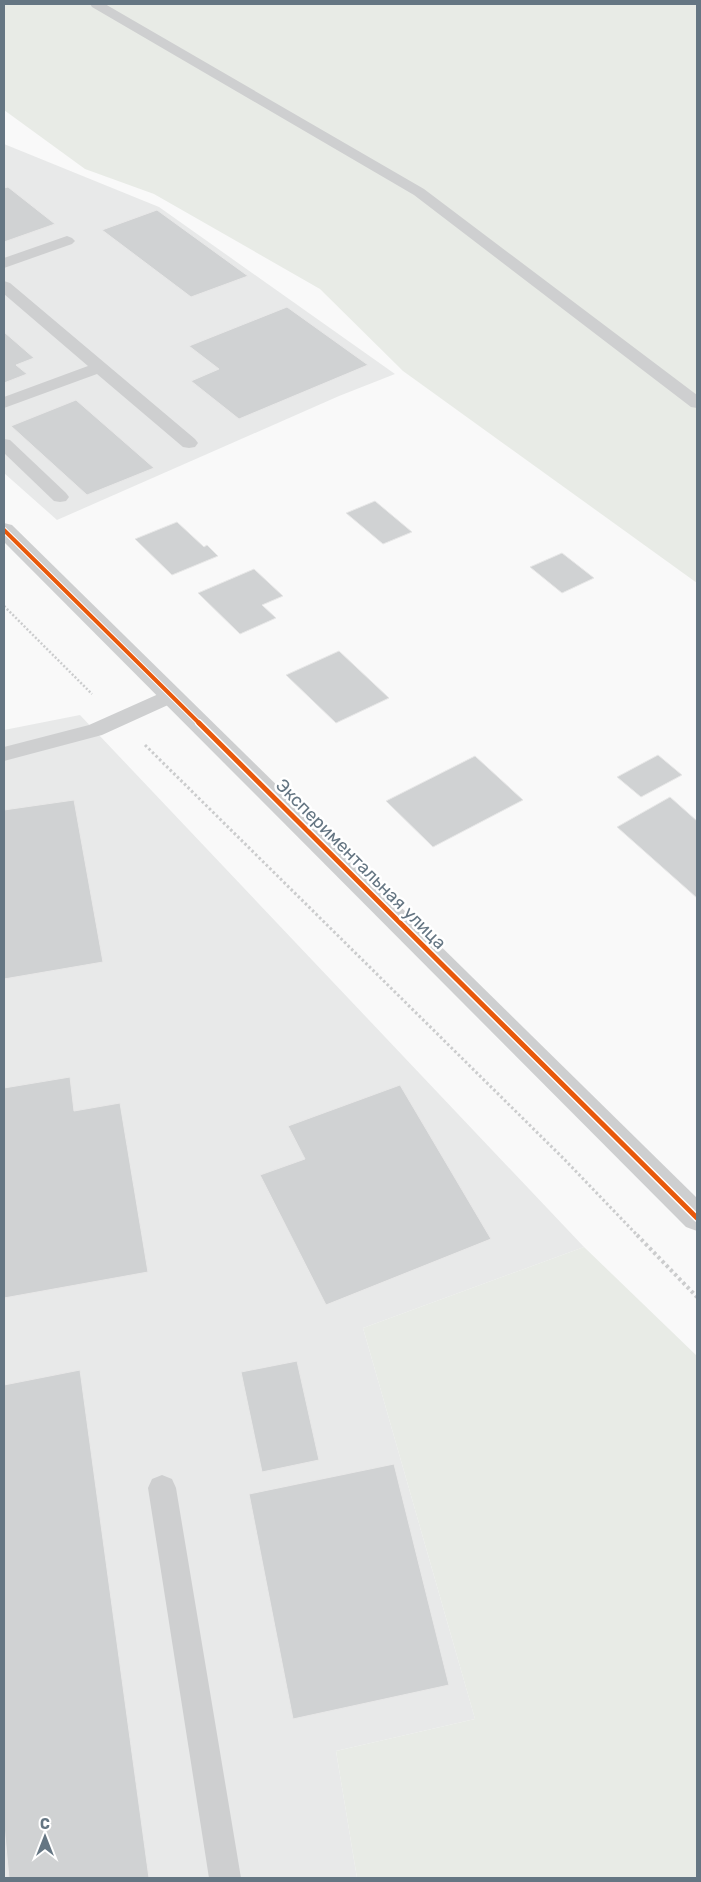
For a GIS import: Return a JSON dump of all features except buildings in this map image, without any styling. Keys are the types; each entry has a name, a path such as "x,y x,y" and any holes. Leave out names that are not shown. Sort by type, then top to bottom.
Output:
{"street":[{"name":"Экспериментальная улица","path":"4,530 697,1218"}],"lane":[{"path":"96,4 419,192 697,403"},
{"path":"4,263 67,240"},
{"path":"4,286 189,443"},
{"path":"4,403 99,367"},
{"path":"4,444 60,497"},
{"path":"4,754 95,730 172,695"},
{"path":"162,1488 225,1878"}],"path":[{"path":"4,606 565,1160 697,1297"}],"shaded area":[{"path":"4,4 697,4 697,583 403,371 320,289 154,194 85,169 4,110"},
{"path":"4,144 159,207 395,374 339,396 57,520 4,473"},
{"path":"80,715 584,1247 363,1328 475,1719 336,1751 357,1878 4,1878 4,730"},
{"path":"584,1247 697,1356 697,1878 357,1878 336,1751 475,1719 363,1328"}],"cycle path":[{"path":"4,530 697,1218"}]}
